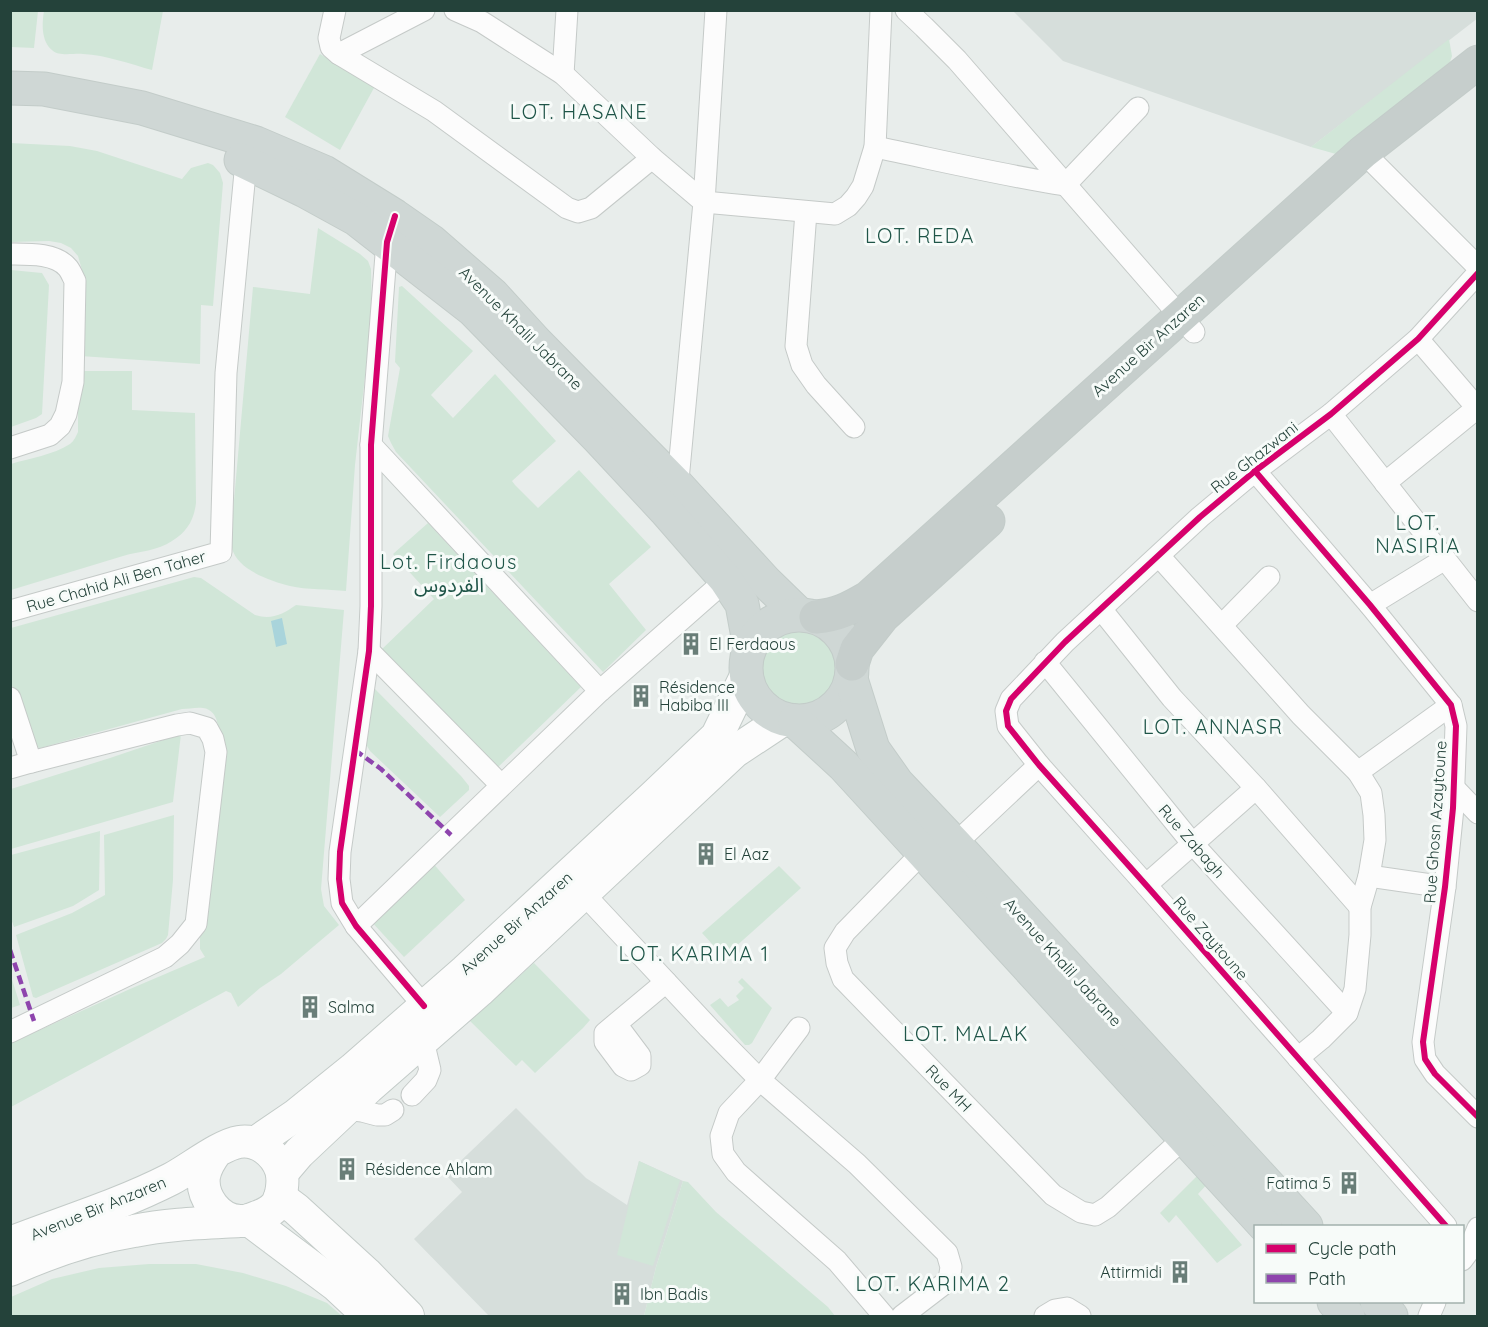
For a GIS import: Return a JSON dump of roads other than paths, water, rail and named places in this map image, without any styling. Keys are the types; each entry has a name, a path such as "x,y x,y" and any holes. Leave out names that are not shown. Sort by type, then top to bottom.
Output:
{"highway":[{"name":"Avenue Bir Anzaren","path":"808,616 832,616 868,598 1187,324 1478,62"},
{"name":"Avenue Bir Anzaren","path":"1370,158 1478,85"},
{"name":"Avenue Bir Anzaren","path":"852,671 857,649 883,616 1187,324"}],"main road":[{"name":"Avenue Khalil Jabrane","path":"10,88 44,89 142,108 251,153"},
{"name":"Avenue Khalil Jabrane","path":"10,106 103,114 324,172 391,229 431,241 493,295 492,312 674,501 808,616"},
{"name":"Avenue Khalil Jabrane","path":"674,501 742,604 748,662"},
{"path":"790,615 808,616 828,623 837,631 848,646 852,671 847,693 838,705 815,719 790,720 773,714 752,693 748,662 756,637 771,622 790,615"},
{"name":"Avenue Bir Anzaren","path":"748,662 717,736 424,1006 345,1076 296,1115 255,1143 241,1142 228,1145 171,1179 11,1248 25,1263 79,1244 134,1230 244,1221 268,1213 275,1206 281,1185 299,1153 479,991 734,752 790,720"},
{"name":"Avenue Khalil Jabrane","path":"852,671 873,749 897,783 955,843 1304,1225"},
{"name":"Avenue Khalil Jabrane","path":"790,720 843,765 1264,1225"},
{"path":"255,1143 277,1160 281,1185 296,1209 366,1273 408,1317"},
{"path":"216,1152 207,1165 204,1179 205,1194 213,1208 225,1217 244,1221 337,1286 369,1317"},
{"path":"1335,1303 1348,1317"},
{"path":"1377,1303 1391,1317"}],"street":[{"path":"335,10 329,38 331,47 339,54 434,111 567,208 578,212 591,208 652,158"},
{"path":"339,54 424,10"},
{"path":"455,10 482,22 563,74 652,158 704,202 835,214 848,206 863,186 875,147 881,10"},
{"path":"563,74 567,10"},
{"path":"674,501 704,202 716,10"},
{"path":"906,10 957,60 1187,324"},
{"path":"1065,185 1138,108"},
{"path":"875,147 1006,176 1065,185"},
{"name":"Rue Chahid Ali Ben Taher","path":"10,611 221,552 226,373 251,153"},
{"path":"1370,158 1478,267"},
{"path":"806,212 796,345 802,365 816,385 854,427"},
{"path":"391,229 371,445 369,651 340,852 339,879 342,903 356,926 424,1006"},
{"path":"10,254 58,259 68,268 75,281 73,382 66,414 60,426 50,435 10,448"},
{"name":"Rue Ghazwani","path":"1045,662 1200,517 1255,471 1331,414 1418,339 1478,273"},
{"path":"1385,483 1477,409 1418,339"},
{"path":"1331,414 1478,601"},
{"path":"371,445 600,691"},
{"name":"Rue Ghosn Azaytoune","path":"1255,471 1370,605 1451,705 1456,726 1453,808 1445,887 1423,1042 1425,1059 1435,1074 1478,1117"},
{"path":"1159,556 1301,715 1358,772 1371,793 1375,840 1369,876 1360,908 1355,989 1347,1013 1298,1058"},
{"path":"1370,605 1445,559"},
{"path":"1222,625 1269,578"},
{"path":"356,926 600,691 726,580"},
{"path":"1101,609 1172,698 1256,788 1360,908"},
{"path":"369,651 501,785"},
{"name":"Rue Zaytoune","path":"1045,662 1011,699 1006,711 1008,726 1039,765 1444,1225"},
{"name":"Rue Zabagh","path":"1045,662 1192,843 1347,1013"},
{"path":"10,698 31,762"},
{"path":"1358,772 1451,705"},
{"path":"10,768 190,723 207,728 216,752 196,924 180,944 165,957 10,1032"},
{"path":"955,843 1039,765"},
{"path":"1146,885 1256,788"},
{"path":"1454,788 1478,813"},
{"name":"Rue MH","path":"923,852 845,932 835,948 837,963 843,979 1053,1195 1081,1212 1095,1215 1108,1207 1184,1138"},
{"path":"1369,876 1445,887"},
{"path":"583,893 760,1080 857,1164 947,1254 951,1267 949,1280 902,1317"},
{"path":"616,1024 666,982"},
{"path":"799,1028 760,1080 729,1113 721,1136 723,1154 736,1172 837,1261 884,1317"},
{"path":"412,1095 426,1080 430,1070 425,1049 426,1037"},
{"path":"346,1109 385,1115 393,1110"},
{"path":"1464,1252 1478,1228"},
{"path":"1357,1317 1375,1303"},
{"path":"1429,1317 1435,1303"},
{"path":"1045,1317 1055,1310 1067,1308 1080,1317"}],"water":[{"path":"282,618 287,644 276,647 271,621"}],"place":[{"name":"El Ferdaous","path":"691,644"},
{"name":"Résidence Habiba III","path":"641,696"},
{"name":"El Aaz","path":"706,854"},
{"name":"Salma","path":"310,1007"},
{"name":"Résidence Ahlam","path":"347,1169"},
{"name":"Fatima 5","path":"1349,1183"},
{"name":"Attirmidi","path":"1180,1272"},
{"name":"Ibn Badis","path":"622,1294"}],"district":[{"name":"LOT. HASANE","path":"579,111"},
{"name":"LOT. REDA","path":"920,235"},
{"name":"LOT. NASIRIA","path":"1418,534"},
{"name":"Lot. Firdaous الفردوس","path":"449,572"},
{"name":"LOT. ANNASR","path":"1213,726"},
{"name":"LOT. KARIMA 1","path":"694,953"},
{"name":"LOT. MALAK","path":"966,1033"},
{"name":"LOT. KARIMA 2","path":"933,1283"}]}
